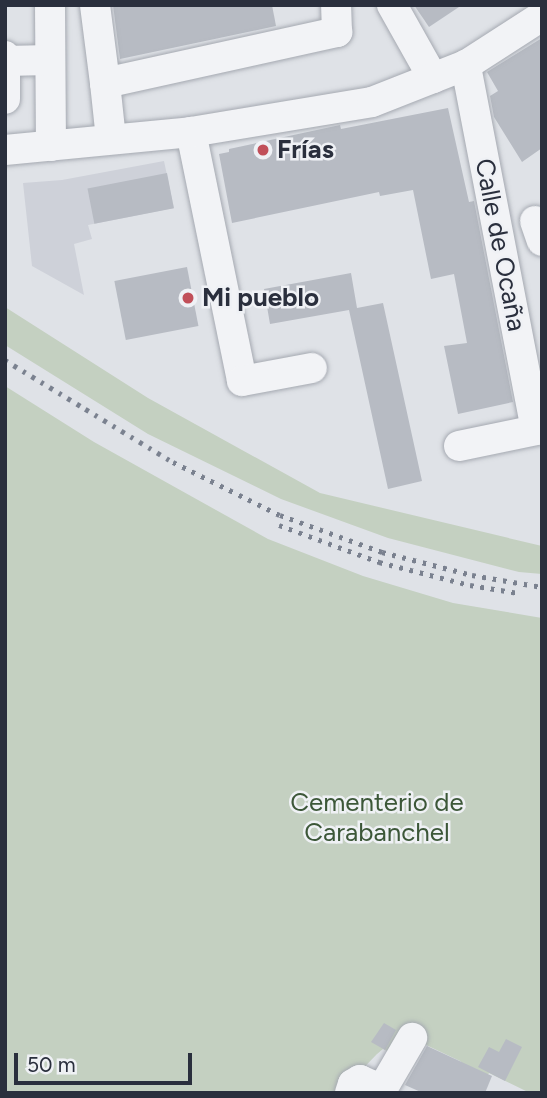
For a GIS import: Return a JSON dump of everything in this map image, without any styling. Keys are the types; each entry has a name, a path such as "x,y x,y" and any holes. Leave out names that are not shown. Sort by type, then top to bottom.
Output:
{"street":[{"path":"50,5 51,146"},
{"path":"95,5 111,139"},
{"path":"105,83 337,32 336,5"},
{"path":"392,5 433,78"},
{"path":"5,150 191,132 372,102 466,65 542,16"},
{"path":"5,99 5,58 50,60"},
{"name":"Calle de Ocaña","path":"459,446 536,430 466,65"},
{"path":"191,132 242,381 312,368"},
{"path":"380,1093 412,1038"},
{"path":"350,1093 354,1084 360,1080 368,1082 374,1093"}],"shaded area":[{"path":"164,161 174,208 88,225 92,239 74,244 84,295 32,266 23,183 62,180"}],"green space":[{"path":"5,307 148,398 320,493 542,546 542,574 519,572 388,538 281,499 148,434 5,345"},
{"name":"Cementerio de Carabanchel","path":"5,386 94,442 268,539 363,576 453,603 542,618 542,1093 530,1093 489,1073 483,1083 460,1061 407,1036 395,1055 383,1049 377,1054 348,1084 346,1093 5,1093"}],"building":[{"path":"113,5 272,5 276,26 120,59"},
{"path":"414,5 462,5 429,27"},
{"path":"542,38 542,148 522,162 494,117 490,96 498,91 487,72"},
{"path":"448,108 469,202 474,201 513,402 458,414 444,346 467,343 454,274 431,279 413,190 380,196 379,192 232,223 219,154 229,152 229,149 340,125 341,129"},
{"path":"167,173 174,208 94,224 87,188"},
{"path":"187,267 198,326 126,340 114,281"},
{"path":"351,273 357,308 383,303 422,481 388,489 349,310 270,324 264,289"},
{"path":"384,1023 396,1030 385,1050 371,1042"},
{"path":"506,1039 522,1047 505,1081 478,1067 489,1047 499,1052"},
{"path":"427,1046 492,1076 485,1093 423,1093 405,1085"}],"railway":[{"path":"5,360 173,462 280,515 382,552 472,575 542,587"},
{"path":"279,525 379,562 470,585 518,593"}],"place":[{"name":"Frías","path":"263,150"},
{"name":"Mi pueblo","path":"188,298"}]}
